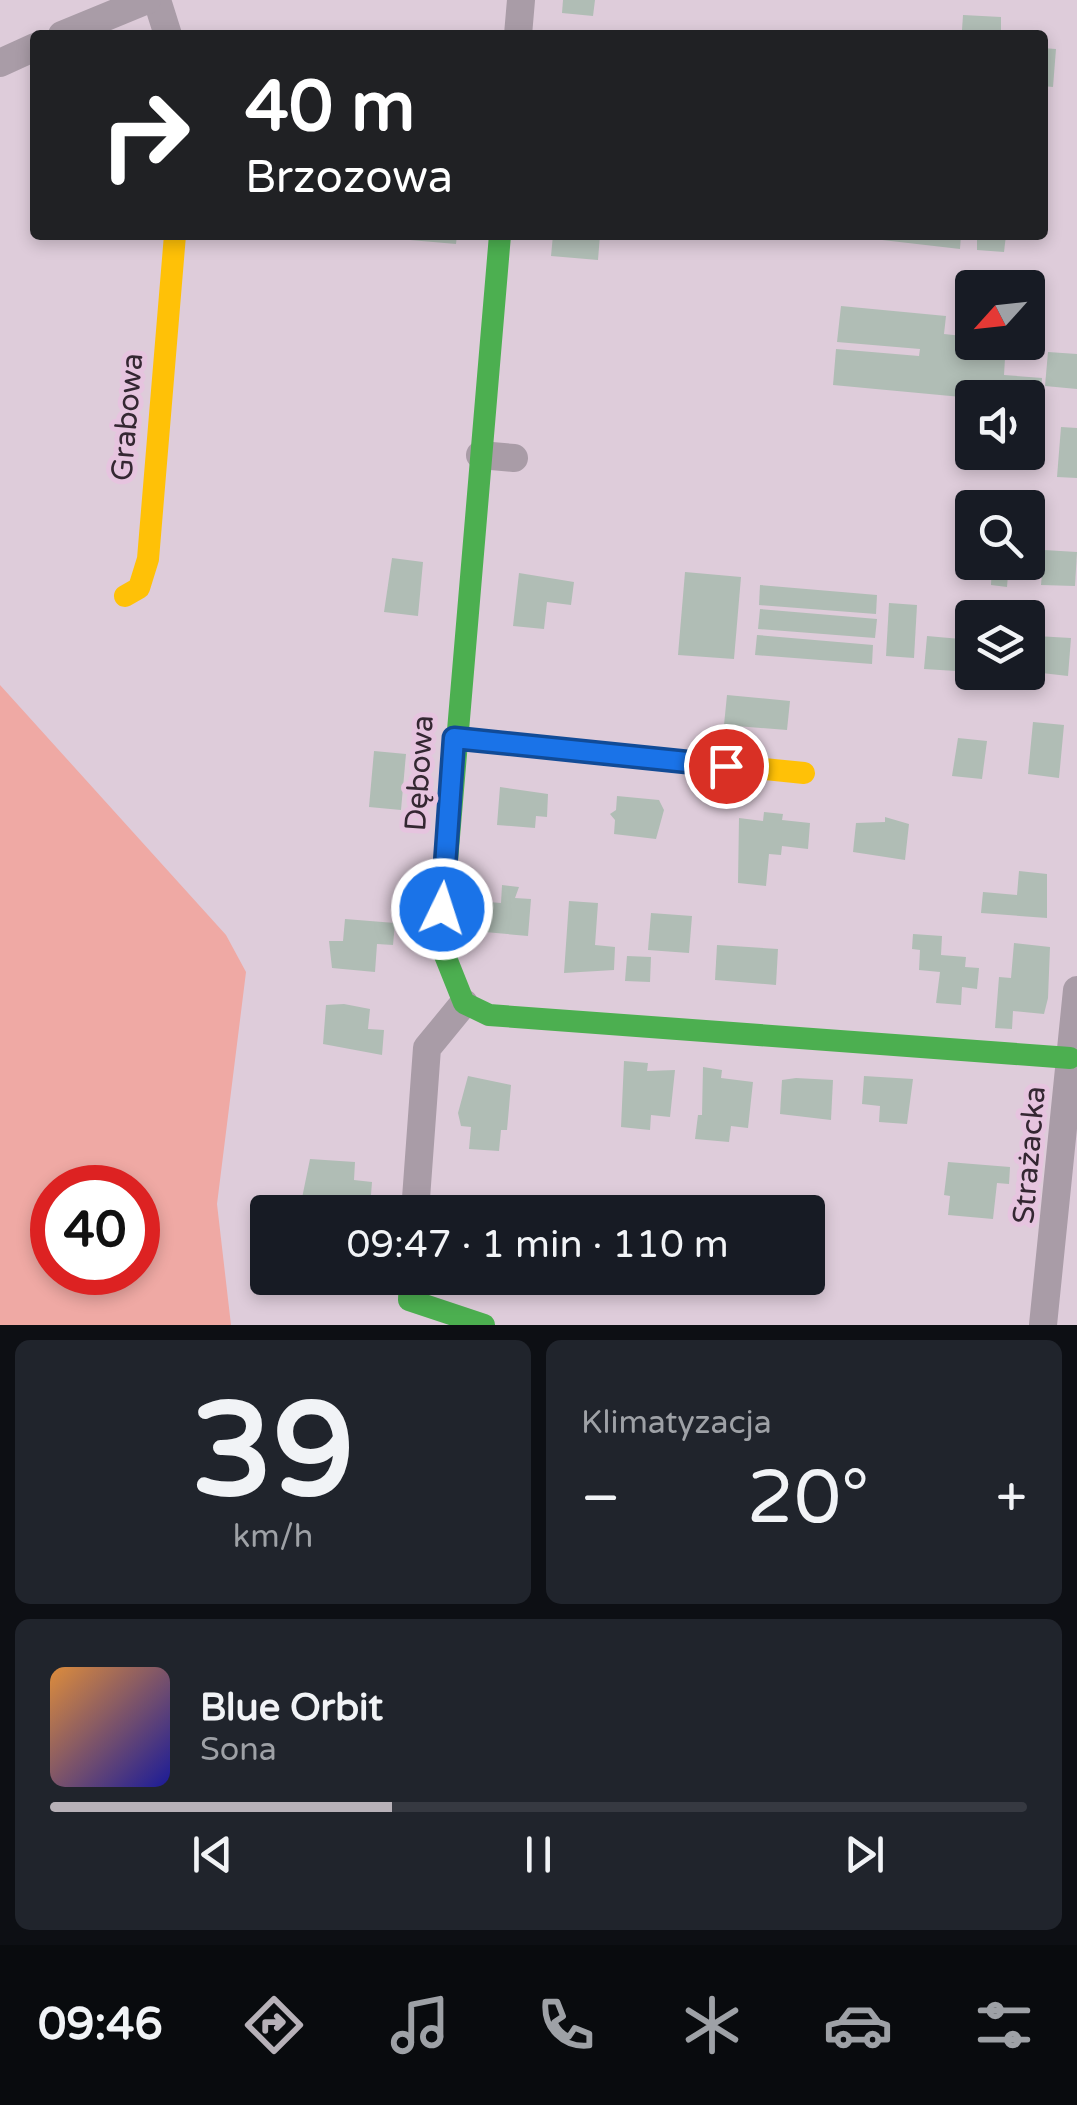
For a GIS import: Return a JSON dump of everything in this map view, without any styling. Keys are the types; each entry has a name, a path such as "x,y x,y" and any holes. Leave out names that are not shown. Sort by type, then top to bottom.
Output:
{"street":[{"path":"74,30 146,0"},
{"path":"157,0 166,30"},
{"path":"518,30 521,0"},
{"path":"0,63 30,49"},
{"name":"Grabowa","path":"125,596 139,588 148,559 175,240"},
{"name":"Dębowa","path":"464,1004 440,943 454,738 500,240"},
{"path":"480,455 514,458"},
{"path":"454,738 804,774"},
{"name":"Strażacka","path":"1043,1325 1077,990"},
{"path":"416,1195 427,1048 464,1004 490,1015 1070,1058"},
{"path":"409,1295 409,1300 484,1325"}],"shaded area":[{"path":"0,685 226,935 246,972 217,1204 231,1325 0,1325"}],"building":[{"path":"563,0 595,0 593,16 562,13"},
{"path":"963,15 1001,17 1001,30 962,30"},
{"path":"1048,48 1056,49 1053,87 1048,87"},
{"path":"410,240 456,240 456,244"},
{"path":"553,240 600,240 598,260 551,256"},
{"path":"882,240 961,240 960,249"},
{"path":"977,240 1005,240 1004,252 977,250"},
{"path":"841,306 946,316 944,334 955,335 955,360 1005,360 1004,375 1042,380 955,380 955,396 833,385 836,349 919,356 920,349 837,342"},
{"path":"1048,352 1077,354 1077,389 1045,386"},
{"path":"1061,427 1077,428 1077,478 1057,477"},
{"path":"1045,550 1077,552 1075,586 1041,585 1045,580"},
{"path":"392,558 423,562 418,616 384,612"},
{"path":"685,572 741,577 734,659 678,655"},
{"path":"519,573 574,582 571,605 547,602 544,629 513,626"},
{"path":"991,580 1008,580 1007,587 991,585"},
{"path":"760,585 877,595 876,614 759,605"},
{"path":"889,603 917,605 914,658 886,656"},
{"path":"760,609 877,619 875,638 758,629"},
{"path":"757,635 873,645 872,664 755,655"},
{"path":"927,636 955,638 955,671 924,669"},
{"path":"1045,637 1071,638 1068,676 1045,673"},
{"path":"727,695 790,701 787,730 724,725"},
{"path":"1033,722 1064,725 1059,778 1028,774"},
{"path":"958,738 987,741 982,779 952,776"},
{"path":"374,751 406,754 401,810 369,807"},
{"path":"500,787 548,794 547,817 536,816 535,828 497,825"},
{"path":"617,796 659,800 664,810 656,839 614,834 615,820 610,814 616,810"},
{"path":"764,812 783,814 782,820 810,823 808,849 782,846 781,855 769,854 766,886 738,883 739,818 763,821"},
{"path":"885,817 909,824 905,860 853,852 856,823 885,822"},
{"path":"1019,871 1047,874 1047,918 981,913 983,892 1017,895"},
{"path":"502,885 519,887 515,898 531,899 528,936 485,932 488,902 501,903"},
{"path":"569,901 598,903 595,945 615,947 614,970 564,973"},
{"path":"651,913 692,916 689,953 648,950"},
{"path":"345,919 395,923 393,945 377,944 375,972 332,968 329,941 343,941"},
{"path":"913,934 942,936 941,955 966,957 965,967 979,968 977,989 962,987 961,1005 936,1003 940,972 919,970 920,950 912,949"},
{"path":"1014,943 1050,947 1048,998 1044,1014 1013,1011 1012,1029 995,1028 999,977 1011,978"},
{"path":"717,945 778,949 776,985 715,980"},
{"path":"627,956 651,957 650,982 625,981"},
{"path":"326,1005 370,1009 368,1029 384,1030 382,1055 323,1044"},
{"path":"624,1061 648,1063 647,1071 675,1070 670,1117 651,1115 650,1130 621,1127"},
{"path":"703,1067 722,1070 721,1078 753,1082 748,1128 731,1126 729,1142 695,1139 698,1115 702,1115"},
{"path":"468,1076 511,1085 507,1130 501,1130 499,1151 469,1149 471,1127 461,1126 458,1113"},
{"path":"864,1076 913,1079 907,1124 879,1122 880,1106 862,1104"},
{"path":"782,1080 833,1080 831,1120 780,1114"},
{"path":"310,1159 355,1162 354,1180 372,1182 371,1195 303,1195"},
{"path":"948,1162 1010,1167 1009,1184 997,1183 993,1219 948,1215 950,1196 944,1195"}],"traffic: fast":[{"path":"500,240 440,943 464,1003 489,1015 1070,1058"},
{"path":"409,1295 409,1300 484,1325"}],"traffic: slow":[{"path":"125,596 139,588 148,559 175,240"},
{"path":"454,738 804,773"}],"route":[{"path":"442,909 454,738 726,766"}]}
